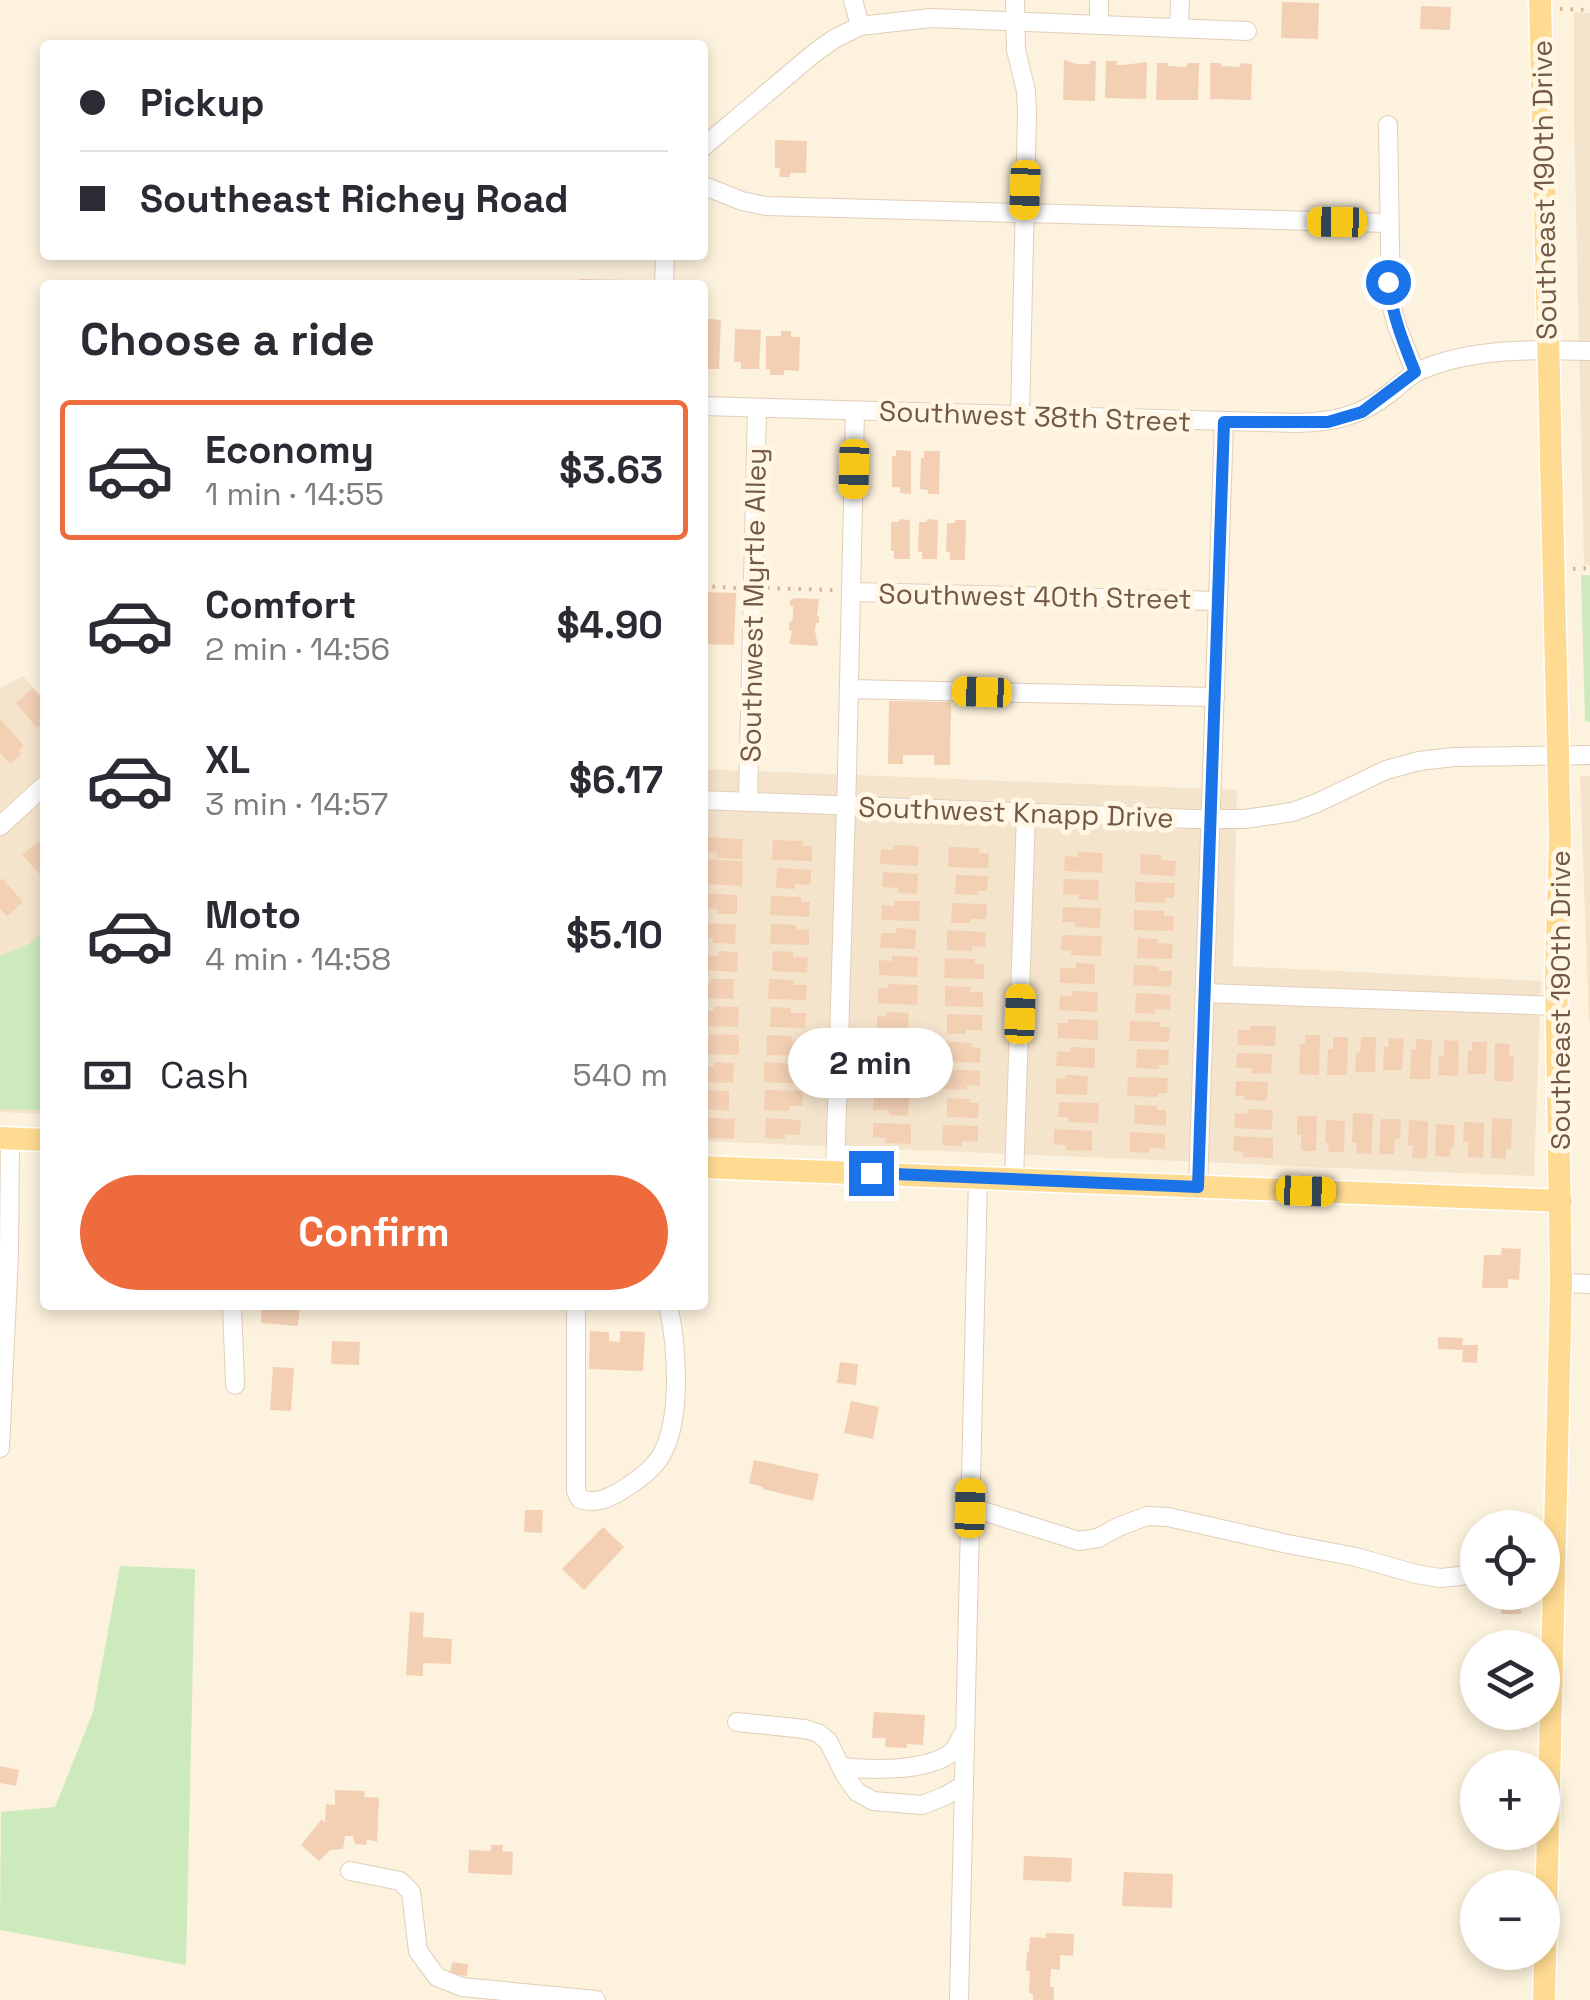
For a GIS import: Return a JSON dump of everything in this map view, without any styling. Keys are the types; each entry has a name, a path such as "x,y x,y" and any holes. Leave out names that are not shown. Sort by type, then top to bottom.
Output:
{"main road":[{"name":"Southeast 190th Drive","path":"1540,4 1560,855 1560,1283 1550,1510"},
{"path":"5,1138 40,1140"},
{"path":"708,1167 1561,1201"},
{"name":"Southeast 190th Drive","path":"1544,2000 1548,1610"}],"street":[{"path":"853,0 860,26"},
{"path":"1015,0 1016,50 1026,91 1020,416"},
{"path":"1098,25 1099,0"},
{"path":"1180,0 1180,28"},
{"path":"708,143 834,39 860,26 931,9 1015,21 1247,31"},
{"path":"1388,126 1391,304 1415,372"},
{"path":"708,187 766,206 1388,223"},
{"name":"Southwest 38th Street","path":"708,406 1328,422 1362,412 1415,372 1442,362 1472,356 1590,351"},
{"name":"Southwest Myrtle Alley","path":"748,802 757,408"},
{"path":"835,1172 849,688 843,591 855,411"},
{"path":"1198,1187 1224,422"},
{"name":"Southwest 40th Street","path":"843,591 1218,601"},
{"path":"849,688 1215,697"},
{"name":"Southwest Knapp Drive","path":"708,800 1245,819 1317,804 1386,770 1419,760 1590,755"},
{"path":"0,826 40,790"},
{"path":"1014,1179 1026,813"},
{"path":"1205,992 1557,1006"},
{"path":"0,1448 10,1254 5,1138"},
{"path":"957,1998 978,1178"},
{"path":"1560,1283 1590,1284"},
{"path":"232,1310 235,1385"},
{"path":"576,1310 576,1491 580,1499 588,1502 604,1500 623,1490 652,1468 664,1450 676,1388 668,1310"},
{"path":"970,1508 1079,1541 1098,1538 1148,1516 1168,1517 1356,1556 1416,1574 1460,1576"},
{"path":"737,1722 818,1733 828,1741 858,1792 873,1801 922,1805 964,1785"},
{"path":"842,1768 903,1768 930,1762 953,1751 965,1730"},
{"path":"350,1872 400,1881 412,1892 418,1950 437,1977 462,1987 596,2000"}],"path":[{"path":"1540,4 1590,10"},
{"path":"708,586 843,591"}],"shaded area":[{"path":"1574,12 1590,13 1590,565 1584,564"},
{"path":"23,676 40,695 40,1114 0,1112 0,688"},
{"path":"708,769 1237,790 1233,966 1541,981 1534,1176 708,1141"},
{"path":"1580,776 1590,776 1590,1023 1589,1023"}],"green space":[{"path":"1581,575 1590,575 1590,722 1585,721"},
{"path":"40,934 40,1110 0,1109 0,956 29,944"},
{"path":"120,1566 195,1569 186,1965 0,1930 1,1812 55,1807 93,1712"}],"building":[{"path":"1282,2 1319,3 1318,39 1281,38"},
{"path":"1421,6 1451,7 1450,30 1420,29"},
{"path":"1064,60 1077,64 1096,61 1095,101 1063,100"},
{"path":"1106,61 1117,61 1117,65 1147,62 1146,99 1105,98"},
{"path":"1157,63 1187,67 1187,63 1199,63 1198,100 1156,100"},
{"path":"1210,63 1240,67 1241,63 1252,64 1251,100 1210,99"},
{"path":"775,140 807,141 806,173 779,177 780,168 775,168"},
{"path":"708,319 721,320 719,369 708,369"},
{"path":"735,329 761,330 759,369 741,369 741,362 734,362"},
{"path":"781,331 791,331 791,337 800,337 799,371 784,370 784,375 770,375 770,369 766,369 766,336 781,336"},
{"path":"896,450 911,451 911,494 892,487 892,456 896,456"},
{"path":"924,451 940,451 939,494 920,489"},
{"path":"910,520 910,559 894,559 891,551 891,522"},
{"path":"938,520 937,559 922,559 922,552 918,552 919,522"},
{"path":"966,520 965,560 950,560 950,552 946,552 947,523"},
{"path":"708,592 736,593 734,645 708,644"},
{"path":"819,599 815,631 818,646 789,644 789,621 792,622 793,615 790,600"},
{"path":"33,688 40,696 40,726 37,728 16,703"},
{"path":"889,701 951,702 950,765 934,765 934,755 903,755 903,764 888,764"},
{"path":"0,719 24,746 10,764 0,753"},
{"path":"708,837 743,839 742,859 716,858 717,853 708,852"},
{"path":"773,840 803,841 803,846 812,846 812,861 772,860"},
{"path":"40,842 40,875 22,855"},
{"path":"893,845 919,846 918,866 880,864 881,849 893,850"},
{"path":"949,847 979,848 979,853 989,853 988,868 948,867"},
{"path":"1078,852 1103,853 1102,873 1064,871 1065,856 1077,857"},
{"path":"1141,854 1176,861 1175,876 1140,874"},
{"path":"708,859 743,861 742,886 708,884"},
{"path":"777,868 811,870 811,885 776,888"},
{"path":"883,872 918,874 917,894 882,887"},
{"path":"956,875 988,876 987,891 978,891 978,895 955,894"},
{"path":"2,878 23,902 7,916 0,908"},
{"path":"1064,879 1099,880 1098,900 1063,894"},
{"path":"1135,882 1175,883 1174,898 1165,898 1165,903 1135,902"},
{"path":"708,893 737,895 737,914 717,914 717,909 708,908"},
{"path":"771,896 801,897 801,902 810,902 809,917 770,915"},
{"path":"895,901 920,901 919,921 881,920 882,905 894,906"},
{"path":"952,903 987,904 986,919 951,923"},
{"path":"1063,907 1101,908 1100,928 1062,922"},
{"path":"1134,910 1164,911 1164,916 1174,916 1173,931 1134,930"},
{"path":"708,923 736,924 735,944 713,943 713,938 708,938"},
{"path":"771,924 797,925 796,929 809,930 809,945 770,944"},
{"path":"896,928 916,929 915,949 880,948 881,933 896,933"},
{"path":"947,930 986,932 985,947 947,950"},
{"path":"1062,935 1102,936 1101,956 1071,955 1071,950 1061,950"},
{"path":"1138,938 1173,944 1172,959 1137,958"},
{"path":"719,951 738,952 737,972 708,970 708,955 718,956"},
{"path":"773,951 808,958 807,973 772,971"},
{"path":"892,956 918,957 917,977 879,975 879,960 892,961"},
{"path":"945,958 975,959 975,964 984,964 984,979 944,978"},
{"path":"1076,963 1095,964 1095,984 1060,983 1060,968 1076,968"},
{"path":"1134,965 1172,971 1171,987 1133,985"},
{"path":"711,979 734,979 733,999 708,998"},
{"path":"769,979 807,985 806,1000 768,999"},
{"path":"888,984 918,985 917,1005 878,1003 878,988 888,988"},
{"path":"945,986 971,987 970,992 983,992 983,1007 945,1006"},
{"path":"1072,991 1098,992 1097,1012 1059,1010 1060,995 1072,996"},
{"path":"1136,993 1171,995 1170,1010 1135,1013"},
{"path":"714,1006 739,1007 738,1027 708,1026 708,1011 713,1011"},
{"path":"771,1007 806,1013 805,1028 770,1027"},
{"path":"887,1012 909,1013 908,1032 877,1031 877,1016 886,1016"},
{"path":"947,1014 982,1015 982,1030 947,1034"},
{"path":"1068,1019 1098,1020 1098,1040 1058,1038 1058,1023 1068,1023"},
{"path":"1130,1021 1160,1022 1160,1027 1170,1027 1169,1042 1129,1041"},
{"path":"1251,1026 1276,1026 1275,1046 1237,1045 1238,1030 1250,1030"},
{"path":"709,1034 739,1035 739,1055 708,1054"},
{"path":"767,1035 805,1041 804,1056 766,1055"},
{"path":"1305,1035 1320,1035 1319,1075 1299,1074 1300,1044 1305,1044"},
{"path":"1333,1037 1348,1037 1347,1075 1327,1075 1328,1049 1333,1049"},
{"path":"1361,1037 1376,1037 1375,1072 1355,1072"},
{"path":"1389,1038 1404,1039 1402,1070 1383,1070 1384,1047 1388,1047"},
{"path":"1416,1039 1432,1040 1430,1079 1410,1079 1411,1049 1416,1049"},
{"path":"889,1040 915,1040 914,1060 876,1059 876,1044 889,1044"},
{"path":"1444,1040 1459,1041 1458,1076 1438,1075"},
{"path":"942,1041 972,1043 972,1047 981,1048 980,1063 941,1061"},
{"path":"1472,1042 1487,1042 1486,1074 1467,1074"},
{"path":"1495,1043 1510,1044 1509,1056 1514,1056 1513,1082 1494,1081"},
{"path":"1070,1047 1095,1048 1095,1068 1056,1066 1057,1051 1070,1052"},
{"path":"1137,1049 1169,1050 1168,1065 1159,1065 1159,1069 1136,1068"},
{"path":"1237,1053 1272,1054 1271,1074 1236,1068"},
{"path":"714,1062 734,1063 733,1083 708,1082 708,1066 714,1067"},
{"path":"764,1062 794,1064 794,1068 804,1069 803,1084 764,1082"},
{"path":"885,1067 915,1068 914,1088 875,1086 875,1071 885,1072"},
{"path":"942,1069 980,1071 980,1086 941,1089"},
{"path":"1066,1075 1088,1076 1087,1095 1056,1094 1056,1078 1065,1079"},
{"path":"1128,1077 1168,1078 1167,1093 1158,1093 1157,1097 1127,1096"},
{"path":"1236,1081 1268,1082 1267,1101 1235,1096"},
{"path":"708,1090 729,1091 729,1111 708,1109"},
{"path":"765,1090 803,1091 802,1106 790,1106 789,1111 764,1110"},
{"path":"874,1095 909,1096 908,1116 873,1110"},
{"path":"947,1098 979,1103 978,1118 947,1117"},
{"path":"1059,1102 1099,1103 1098,1123 1068,1122 1068,1117 1058,1117"},
{"path":"1135,1105 1166,1110 1166,1126 1134,1124"},
{"path":"1248,1109 1273,1110 1272,1130 1234,1128 1235,1113 1247,1114"},
{"path":"1353,1113 1373,1114 1371,1154 1356,1153 1357,1143 1352,1143"},
{"path":"1297,1116 1317,1116 1316,1151 1301,1151"},
{"path":"708,1117 735,1119 734,1139 708,1138"},
{"path":"766,1118 801,1120 800,1135 765,1138"},
{"path":"1492,1118 1512,1119 1511,1149 1506,1149 1506,1159 1491,1158"},
{"path":"1381,1119 1401,1119 1394,1154 1379,1154"},
{"path":"1326,1120 1345,1121 1344,1152 1328,1152"},
{"path":"1409,1120 1428,1121 1427,1159 1412,1158"},
{"path":"1464,1122 1484,1123 1483,1158 1468,1157 1468,1142 1463,1141"},
{"path":"873,1123 911,1124 911,1144 885,1143 885,1138 873,1138"},
{"path":"1436,1124 1455,1125 1450,1157 1435,1156"},
{"path":"943,1125 978,1126 978,1142 942,1145"},
{"path":"1054,1129 1092,1131 1092,1151 1066,1150 1066,1145 1054,1144"},
{"path":"1130,1132 1165,1134 1165,1149 1130,1152"},
{"path":"1234,1136 1273,1138 1273,1158 1243,1157 1243,1152 1233,1151"},
{"path":"1502,1248 1521,1249 1519,1280 1508,1279 1508,1288 1482,1288 1484,1255 1501,1255"},
{"path":"262,1310 300,1310 298,1326 261,1323"},
{"path":"590,1331 609,1332 609,1341 620,1342 620,1331 645,1332 643,1371 589,1369"},
{"path":"1438,1337 1463,1338 1462,1345 1478,1345 1477,1363 1462,1362 1463,1350 1438,1349"},
{"path":"332,1341 360,1342 359,1365 331,1364"},
{"path":"840,1362 858,1364 856,1385 837,1383"},
{"path":"273,1367 294,1368 291,1411 270,1410"},
{"path":"851,1401 879,1407 873,1439 844,1433"},
{"path":"754,1460 819,1474 813,1501 749,1483"},
{"path":"525,1510 543,1510 542,1533 524,1532"},
{"path":"603,1527 624,1547 584,1590 562,1569"},
{"path":"1501,1610 1521,1610 1521,1614 1501,1614"},
{"path":"410,1612 424,1613 423,1637 452,1639 451,1664 423,1663 423,1676 406,1675"},
{"path":"874,1712 925,1715 923,1745 885,1747 886,1738 872,1738"},
{"path":"0,1766 19,1770 16,1786 0,1783"},
{"path":"335,1790 365,1791 364,1797 379,1798 377,1842 367,1839 366,1845 355,1844 353,1836 345,1836 343,1849 330,1850 319,1861 301,1845 322,1819 325,1823 326,1804 335,1805"},
{"path":"491,1845 503,1845 502,1851 513,1852 512,1875 468,1873 469,1850 491,1851"},
{"path":"1024,1856 1072,1858 1071,1882 1023,1880"},
{"path":"1124,1872 1173,1874 1172,1908 1122,1906"},
{"path":"1046,1933 1074,1934 1073,1956 1060,1955 1060,1970 1051,1969 1054,2000 1033,2000 1029,1993 1030,1971 1026,1971 1027,1952 1030,1937 1046,1938"},
{"path":"452,1962 468,1964 467,1976 450,1974"}],"route":[{"path":"871,1173 1198,1187 1224,422 1328,422 1362,412 1415,372 1397,326 1388,282"}]}
